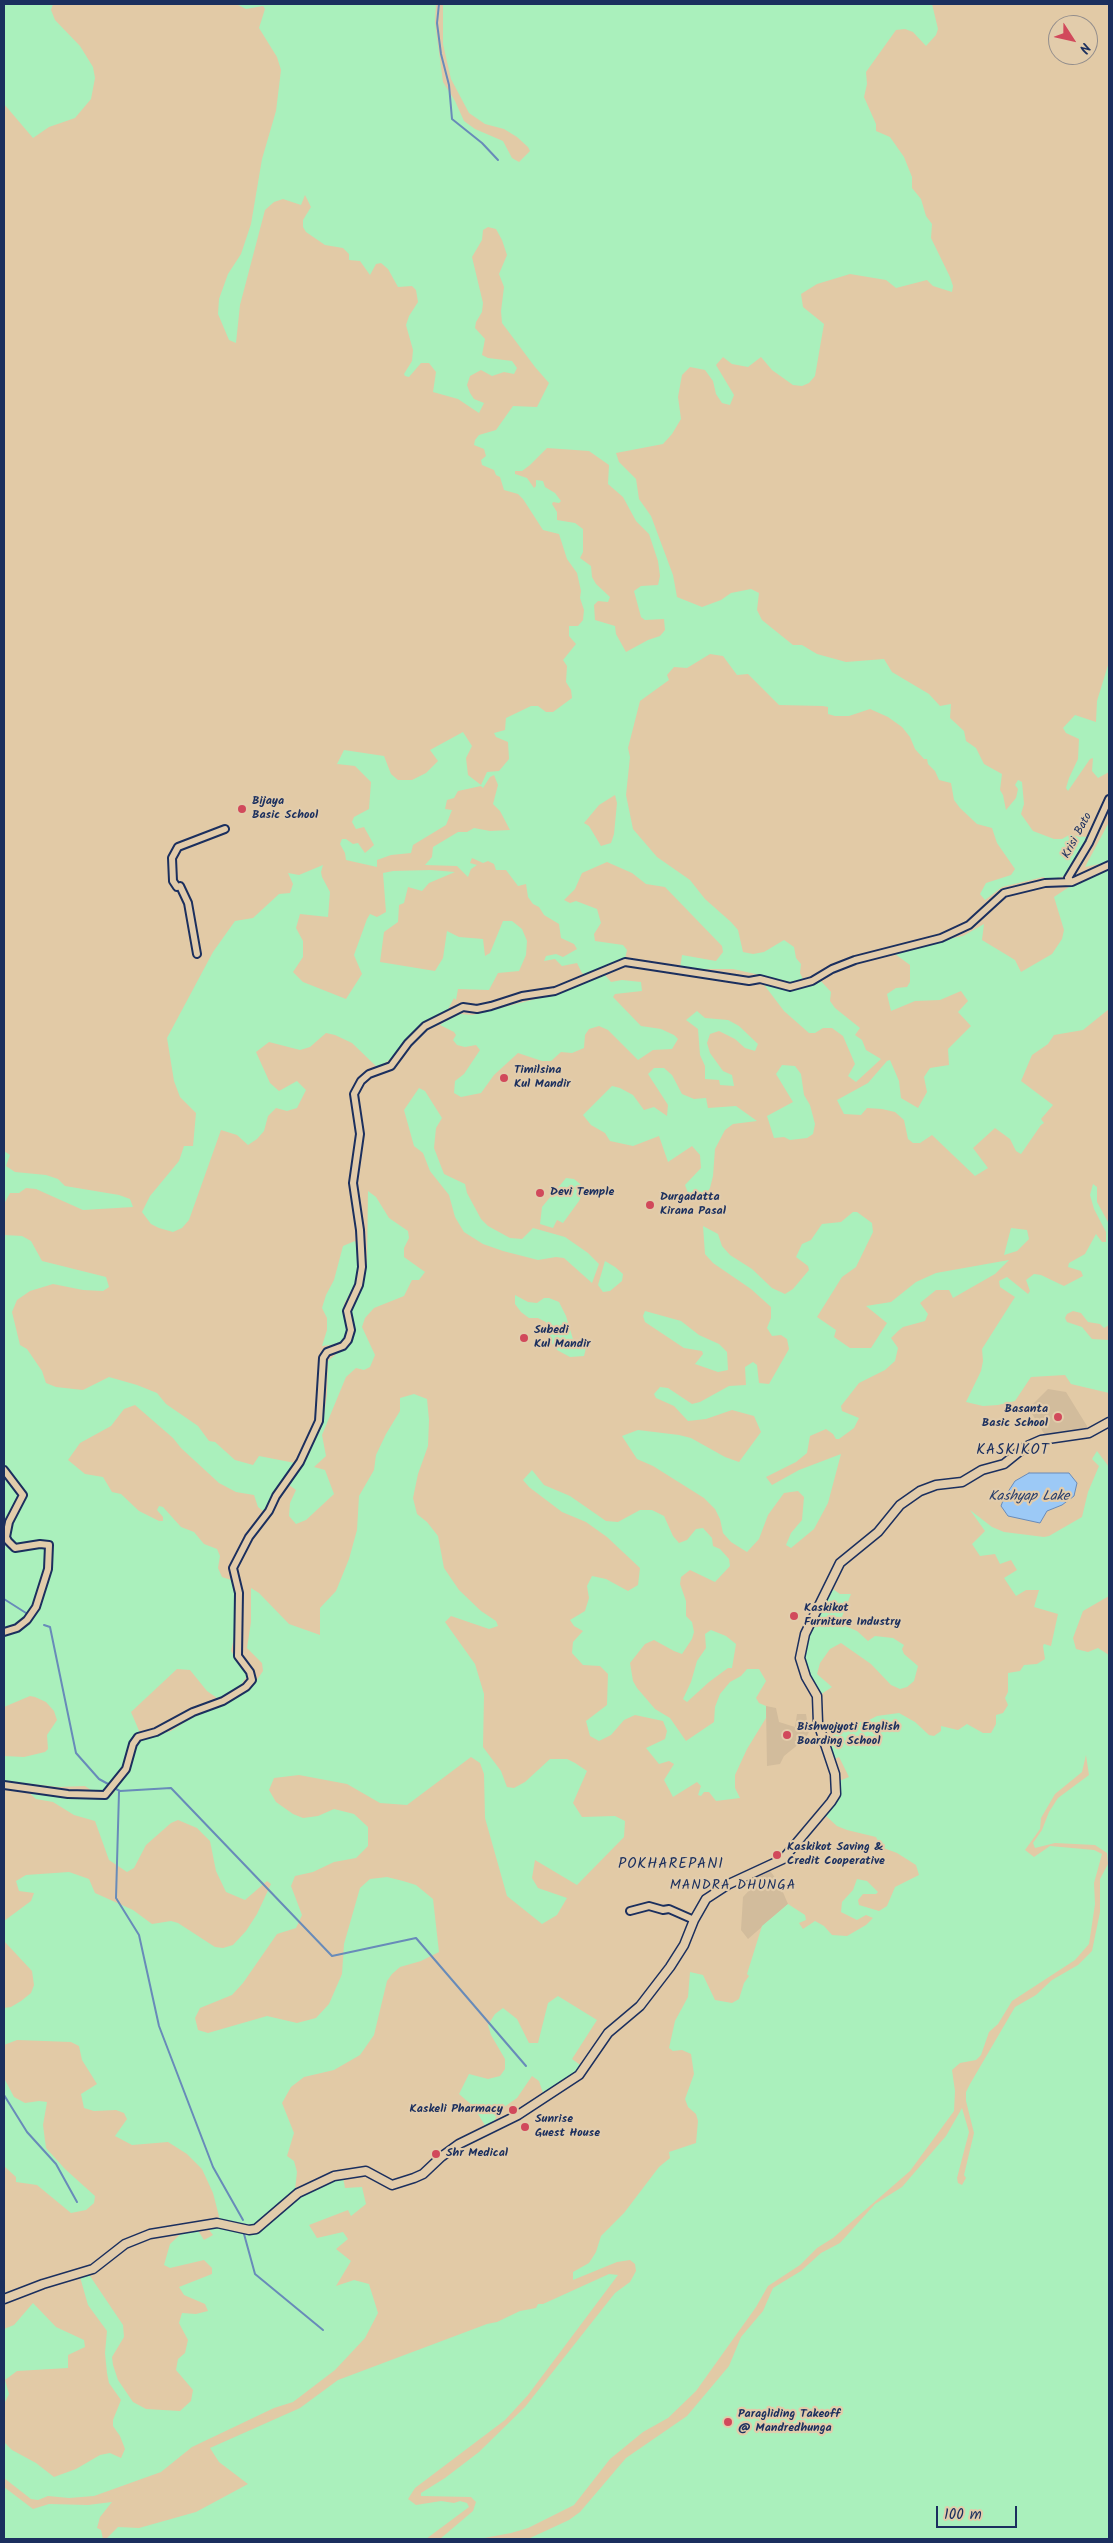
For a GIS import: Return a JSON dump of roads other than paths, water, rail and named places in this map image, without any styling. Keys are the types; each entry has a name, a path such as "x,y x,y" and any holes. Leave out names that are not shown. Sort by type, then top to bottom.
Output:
{"street":[{"name":"Krisi Bato","path":"1072,882 1068,878 1089,842 1109,800"},
{"path":"197,954 188,903 180,886 177,887 173,881 172,858 178,847 225,829"},
{"path":"4,1784 68,1794 105,1794 126,1768 133,1744 138,1737 156,1732 193,1712 223,1701 249,1683 252,1675 238,1656 239,1593 233,1568 248,1537 270,1511 276,1496 300,1462 319,1421 323,1358 327,1352 343,1346 348,1340 351,1330 347,1311 359,1285 362,1267 360,1230 353,1183 360,1134 354,1094 361,1081 369,1074 391,1066 408,1043 425,1026 463,1007 477,1009 522,996 555,990 625,962 749,982 760,979 790,987 812,981 832,969 855,960 941,938 969,925 1004,893 1045,883 1072,882 1109,865"},
{"path":"4,2299 43,2284 93,2269 125,2244 150,2234 217,2223 249,2230 256,2229 298,2193 334,2176 366,2171 392,2184 423,2174 441,2157 459,2144 518,2115 579,2075 608,2032 640,2006 670,1967 684,1945 694,1920 706,1899 714,1892 760,1868 783,1859 810,1829 836,1794 835,1774 818,1723 817,1696 806,1677 800,1658 805,1634 840,1563 878,1532 900,1505 920,1491 936,1485 962,1482 982,1470 1004,1464 1025,1447 1041,1440 1090,1433 1109,1422"},
{"path":"4,1470 23,1495 9,1522 6,1537 8,1541 15,1548 40,1544 48,1545 48,1569 36,1608 27,1620 17,1628 4,1632"},
{"path":"630,1911 649,1906 663,1910 668,1909 694,1920"}],"water":[{"name":"Kashyap Lake","path":"1029,1473 1069,1473 1077,1483 1074,1496 1062,1505 1047,1511 1040,1523 1008,1516 1001,1506 1015,1481"}],"waterway":[{"path":"439,4 437,23 441,54 449,85 452,119 482,143 498,160"},
{"path":"4,1599 26,1613"},
{"path":"44,1625 50,1627 76,1753 99,1779 110,1785"},
{"path":"114,1788 120,1791 171,1788 332,1956 416,1938 526,2066"},
{"path":"119,1792 116,1898 139,1935 159,2026 213,2167 243,2220"},
{"path":"4,2095 27,2132 56,2164 77,2202"},
{"path":"244,2234 255,2274 323,2330"}],"place":[{"name":"Bijaya Basic School","path":"242,809"},
{"name":"Timilsina Kul Mandir","path":"504,1078"},
{"name":"Devi Temple","path":"540,1193"},
{"name":"Durgadatta Kirana Pasal","path":"650,1205"},
{"name":"Subedi Kul Mandir","path":"524,1338"},
{"name":"Basanta Basic School","path":"1058,1417"},
{"name":"Kaskikot Furniture Industry","path":"794,1616"},
{"name":"Bishwojyoti English Boarding School","path":"787,1735"},
{"name":"Kaskikot Saving & Credit Cooperative","path":"777,1855"},
{"name":"Kaskeli Pharmacy","path":"513,2110"},
{"name":"Sunrise Guest House","path":"525,2127"},
{"name":"Shr Medical","path":"436,2154"},
{"name":"Paragliding Takeoff @ Mandredhunga","path":"728,2422"}],"district":[{"name":"KASKIKOT","path":"1013,1451"},
{"name":"POKHAREPANI","path":"671,1865"},
{"name":"MANDRA DHUNGA","path":"733,1887"}]}
